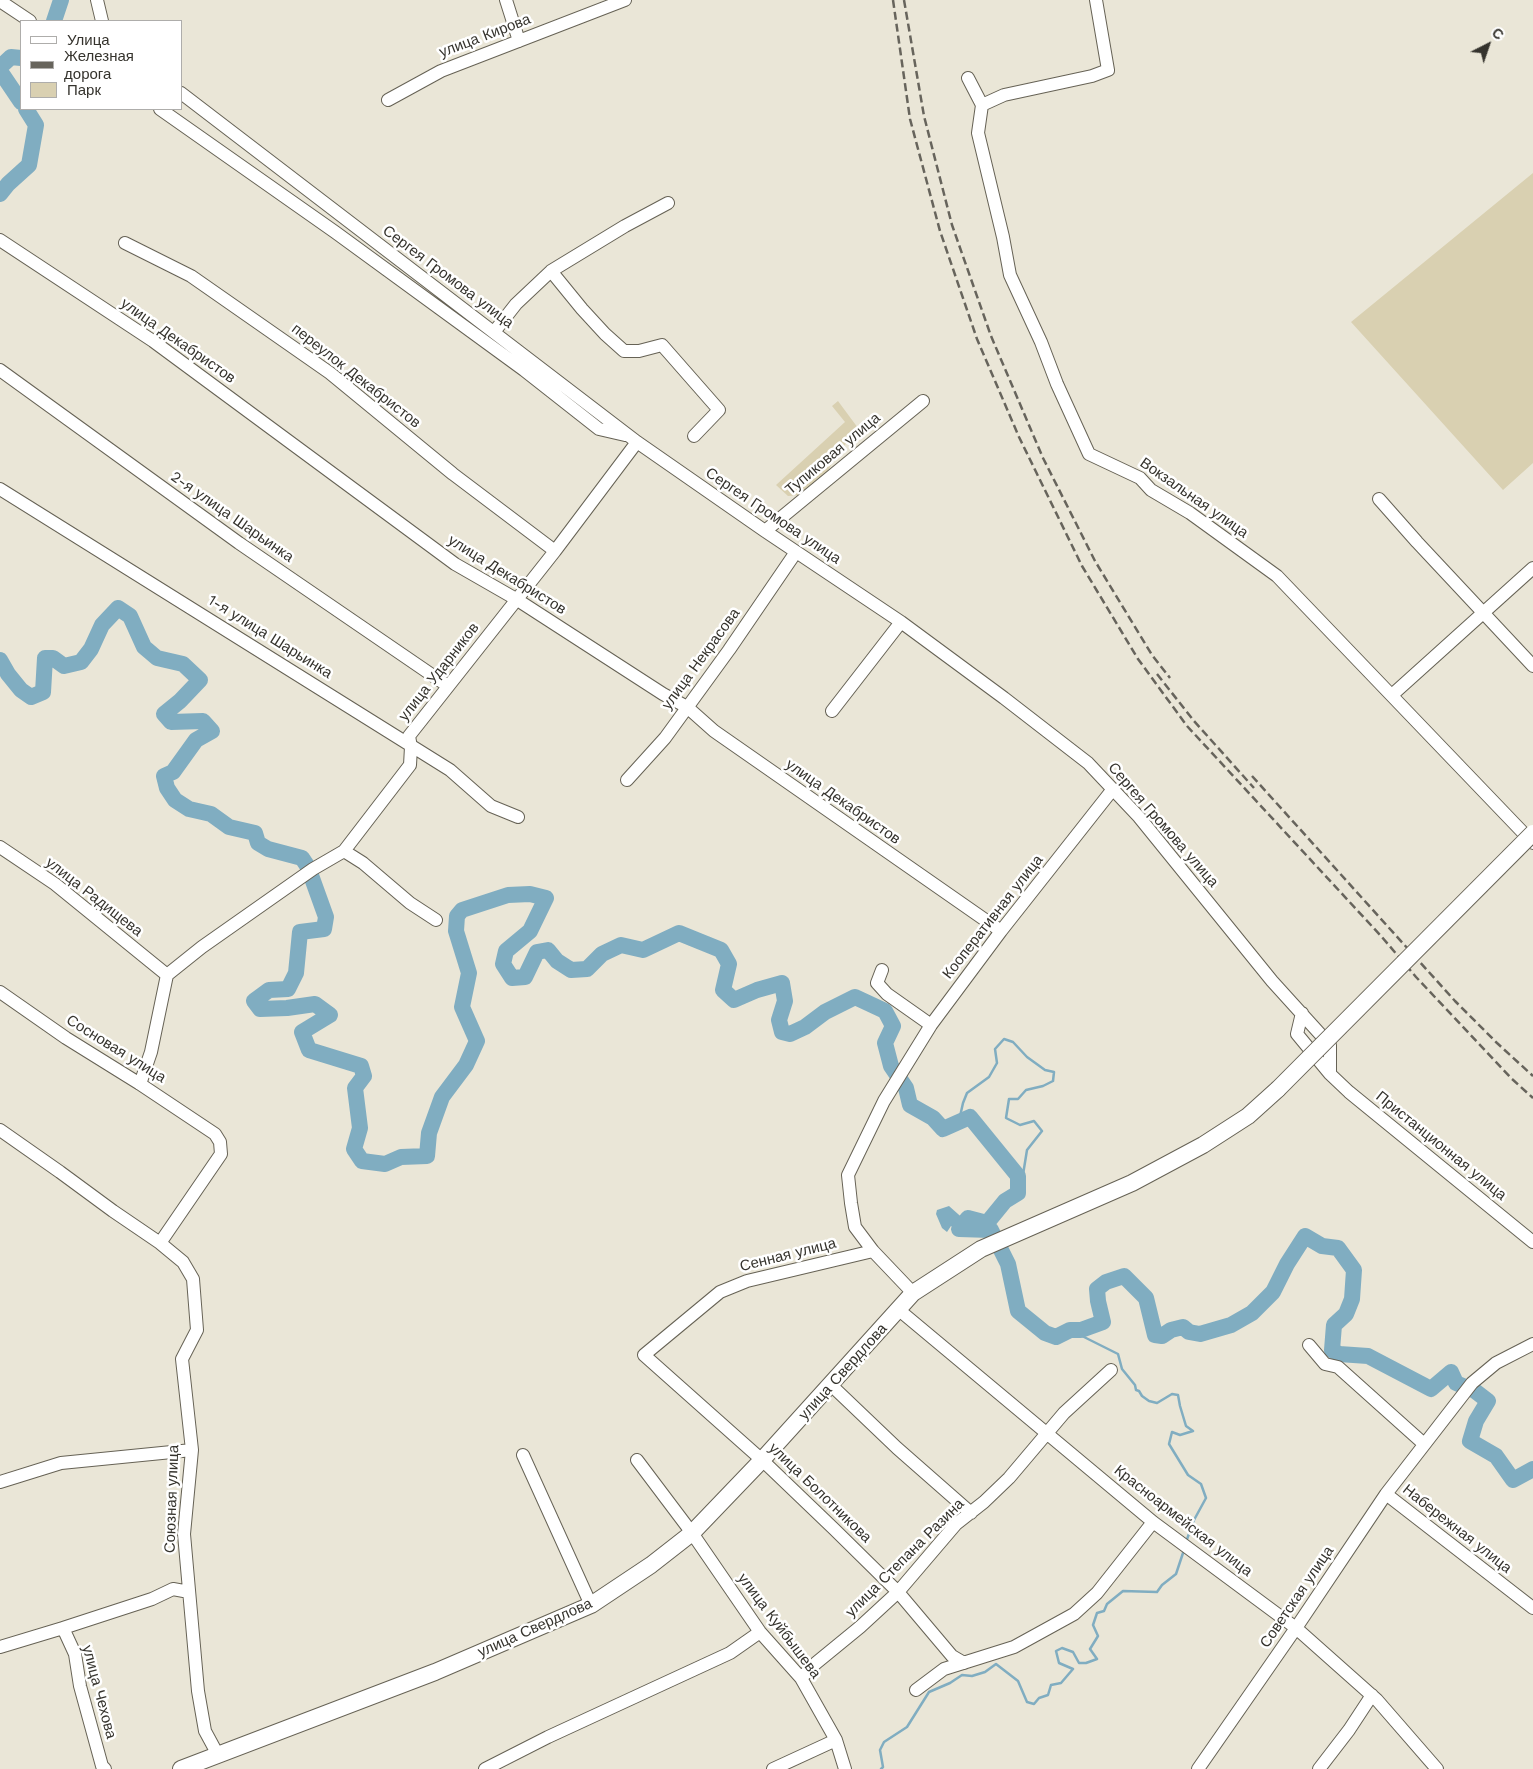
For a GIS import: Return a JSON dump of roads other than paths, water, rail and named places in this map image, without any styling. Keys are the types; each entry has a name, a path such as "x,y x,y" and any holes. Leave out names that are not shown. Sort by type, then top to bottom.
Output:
{"main road":[{"name":"улица Свердлова","path":"182,1769 435,1672 590,1605 651,1565 692,1533 762,1460 913,1293 981,1249 1132,1183 1203,1145 1248,1116 1278,1089 1533,833"}],"street":[{"path":"97,0 102,20"},
{"path":"506,0 519,40"},
{"name":"улица Кирова","path":"388,100 440,71 625,0"},
{"path":"968,78 982,105 1004,95 1092,76 1108,70 1096,0"},
{"path":"4,3 29,20"},
{"name":"Сергея Громова улица","path":"182,94 632,439 765,532 901,622 1088,763 1139,817 1272,981 1330,1045 1330,1074"},
{"name":"Вокзальная улица","path":"982,105 978,133 1003,237 1010,276 1041,342 1057,384 1089,454 1140,478 1151,490 1190,513 1277,576 1533,843"},
{"path":"161,110 335,232 524,370 599,429 632,439"},
{"path":"494,332 516,304 551,271 625,226 668,203"},
{"name":"улица Декабристов","path":"0,240 153,341 455,564 516,599 663,694 687,707 714,731 1001,931"},
{"name":"переулок Декабристов","path":"125,243 191,276 330,373 453,474 555,551"},
{"path":"551,271 582,309 624,351 662,345 713,403 719,410 694,436"},
{"name":"2-я улица Шарьинка","path":"0,370 239,543 448,686"},
{"name":"Тупиковая улица","path":"765,532 923,401"},
{"name":"улица Ударников","path":"167,974 202,947 308,873 344,851 410,765 411,747 409,736 555,551 632,439"},
{"name":"1-я улица Шарьинка","path":"0,489 450,770 491,806 518,817"},
{"path":"1379,499 1533,666"},
{"name":"улица Некрасова","path":"627,780 664,738 687,707 796,552"},
{"path":"1392,695 1533,568"},
{"path":"832,711 901,622"},
{"name":"Кооперативная улица","path":"873,1252 855,1226 850,1203 848,1175 899,1076 931,1026 1001,931 1113,789"},
{"name":"улица Радищева","path":"0,847 55,884 167,974"},
{"path":"344,851 363,863 410,903 436,920"},
{"path":"882,970 877,983 887,994 931,1026"},
{"path":"140,1084 151,1052 167,974"},
{"name":"Сосновая улица","path":"0,992 66,1038 215,1134 220,1142 221,1154 160,1243"},
{"name":"Пристанционная улица","path":"1302,1013 1297,1034 1330,1074 1349,1092 1533,1242"},
{"name":"Союзная улица","path":"0,1130 113,1212 160,1243 183,1262 193,1279 197,1330 182,1359 192,1450 184,1534 198,1691 205,1731 218,1755"},
{"path":"873,1252 913,1293"},
{"name":"Сенная улица","path":"644,1355 720,1292 747,1281 873,1252"},
{"name":"Красноармейская улица","path":"899,1310 1153,1522 1296,1628 1372,1695 1437,1769"},
{"name":"Советская улица","path":"1198,1769 1386,1494 1424,1444 1469,1387 1496,1363 1533,1344"},
{"path":"1309,1345 1325,1364 1338,1368 1424,1444"},
{"name":"улица Болотникова","path":"644,1355 762,1460 898,1592 952,1656 964,1663"},
{"name":"улица Степана Разина","path":"801,1678 898,1592 956,1524 1009,1478 1064,1413 1112,1370"},
{"path":"831,1385 904,1454 971,1512"},
{"path":"0,1482 61,1463 192,1450"},
{"path":"523,1454 590,1605"},
{"name":"улица Куйбышева","path":"637,1460 692,1533 760,1632 801,1678 836,1740 845,1769"},
{"name":"Набережная улица","path":"1386,1494 1533,1608"},
{"path":"916,1690 944,1669 1014,1647 1074,1614 1097,1593 1153,1522"},
{"path":"0,1647 152,1599 173,1589 189,1592"},
{"name":"улица Чехова","path":"63,1628 75,1654 80,1686 104,1769"},
{"path":"484,1769 548,1737 730,1653 760,1632"},
{"path":"1319,1769 1349,1730 1372,1695"},
{"path":"773,1769 836,1740"}],"water":[{"path":"949,1206 967,1222 964,1227 957,1229 951,1226 947,1232 942,1228 936,1214 937,1210"}],"waterway":[{"path":"54,20 61,0"},
{"path":"0,67 11,57 20,58"},
{"path":"0,71 20,101"},
{"path":"0,194 29,165 36,125 27,110"},
{"path":"0,660 21,690 31,697 43,692 45,658 53,658 64,666 81,662 91,649 102,625 118,608 130,616 144,647 157,658 183,664 200,680 180,701 164,714 171,722 203,721 212,731 196,740 173,772 164,776 167,788 175,800 189,809 211,814 229,827 255,833 258,843 268,849 302,858 308,867 326,917 324,929 300,932 296,973 288,989 269,990 254,1001 260,1009 315,1004 330,1015 302,1032 309,1050 361,1066 364,1076 355,1088 360,1128 354,1149 362,1161 385,1164 401,1157 427,1156 429,1133 442,1097 466,1065 477,1041 462,1007 469,973 456,931 457,916 462,910 508,895 530,894 546,898 530,931 506,951 503,964 512,978 525,977 537,952 548,950 557,961 571,970 587,969 602,954 621,945 643,950 679,933 721,950 729,964 723,990 734,1000 757,990 782,983 785,1001 779,1020 782,1032 790,1034 805,1027 825,1012 855,997 885,1011 893,1026 885,1043 891,1066 906,1088 910,1105 933,1118 943,1129 970,1117 1018,1176 1018,1193 1005,1201 987,1223 968,1218 959,1229 991,1230 1008,1264 1018,1311 1045,1333 1056,1337 1070,1330 1081,1330 1103,1322 1097,1289 1106,1282 1124,1276 1146,1298 1155,1335 1162,1336 1171,1330 1183,1327 1189,1332 1200,1334 1231,1325 1252,1313 1273,1292 1287,1264 1305,1236 1322,1246 1338,1248 1354,1270 1352,1299 1346,1314 1334,1325 1332,1350 1339,1354 1368,1356 1431,1389 1451,1372 1456,1383 1475,1391 1488,1401 1476,1421 1470,1441 1496,1456 1513,1480 1533,1469"},
{"path":"959,1121 967,1093 989,1077 997,1063 995,1049 1004,1039 1013,1042 1027,1057 1045,1070 1054,1072 1053,1081 1043,1086 1026,1090 1018,1099 1009,1099 1006,1118 1020,1125 1034,1121 1042,1131 1027,1150 1021,1187 1018,1193"},
{"path":"1070,1330 1118,1354 1122,1369 1135,1385 1136,1390 1149,1401 1157,1403 1172,1394 1178,1395 1186,1426 1193,1431 1180,1435 1172,1432 1169,1444 1188,1475 1201,1484 1206,1498 1194,1520 1186,1542"},
{"path":"881,1769 883,1767 880,1750 884,1742 907,1727 929,1692 950,1683 962,1675 972,1676 985,1672 996,1664 1018,1681 1027,1702 1034,1704 1039,1698 1048,1695 1051,1685 1061,1683 1073,1669 1059,1663 1056,1651 1062,1648 1073,1652 1079,1663 1086,1663 1097,1659 1090,1649 1098,1636 1093,1625 1097,1613 1104,1611 1107,1604 1123,1591 1157,1592 1162,1585 1176,1574 1184,1550"}],"railway":[{"path":"893,0 910,119 940,231 977,339 1019,437 1082,566 1138,659 1187,726 1381,936 1416,977 1512,1079 1533,1098"},
{"path":"904,0 924,116 952,225 991,336 1043,458 1095,561 1152,655 1170,678"},
{"path":"1157,674 1194,721 1254,788"},
{"path":"1252,776 1455,1001 1533,1076"}]}
